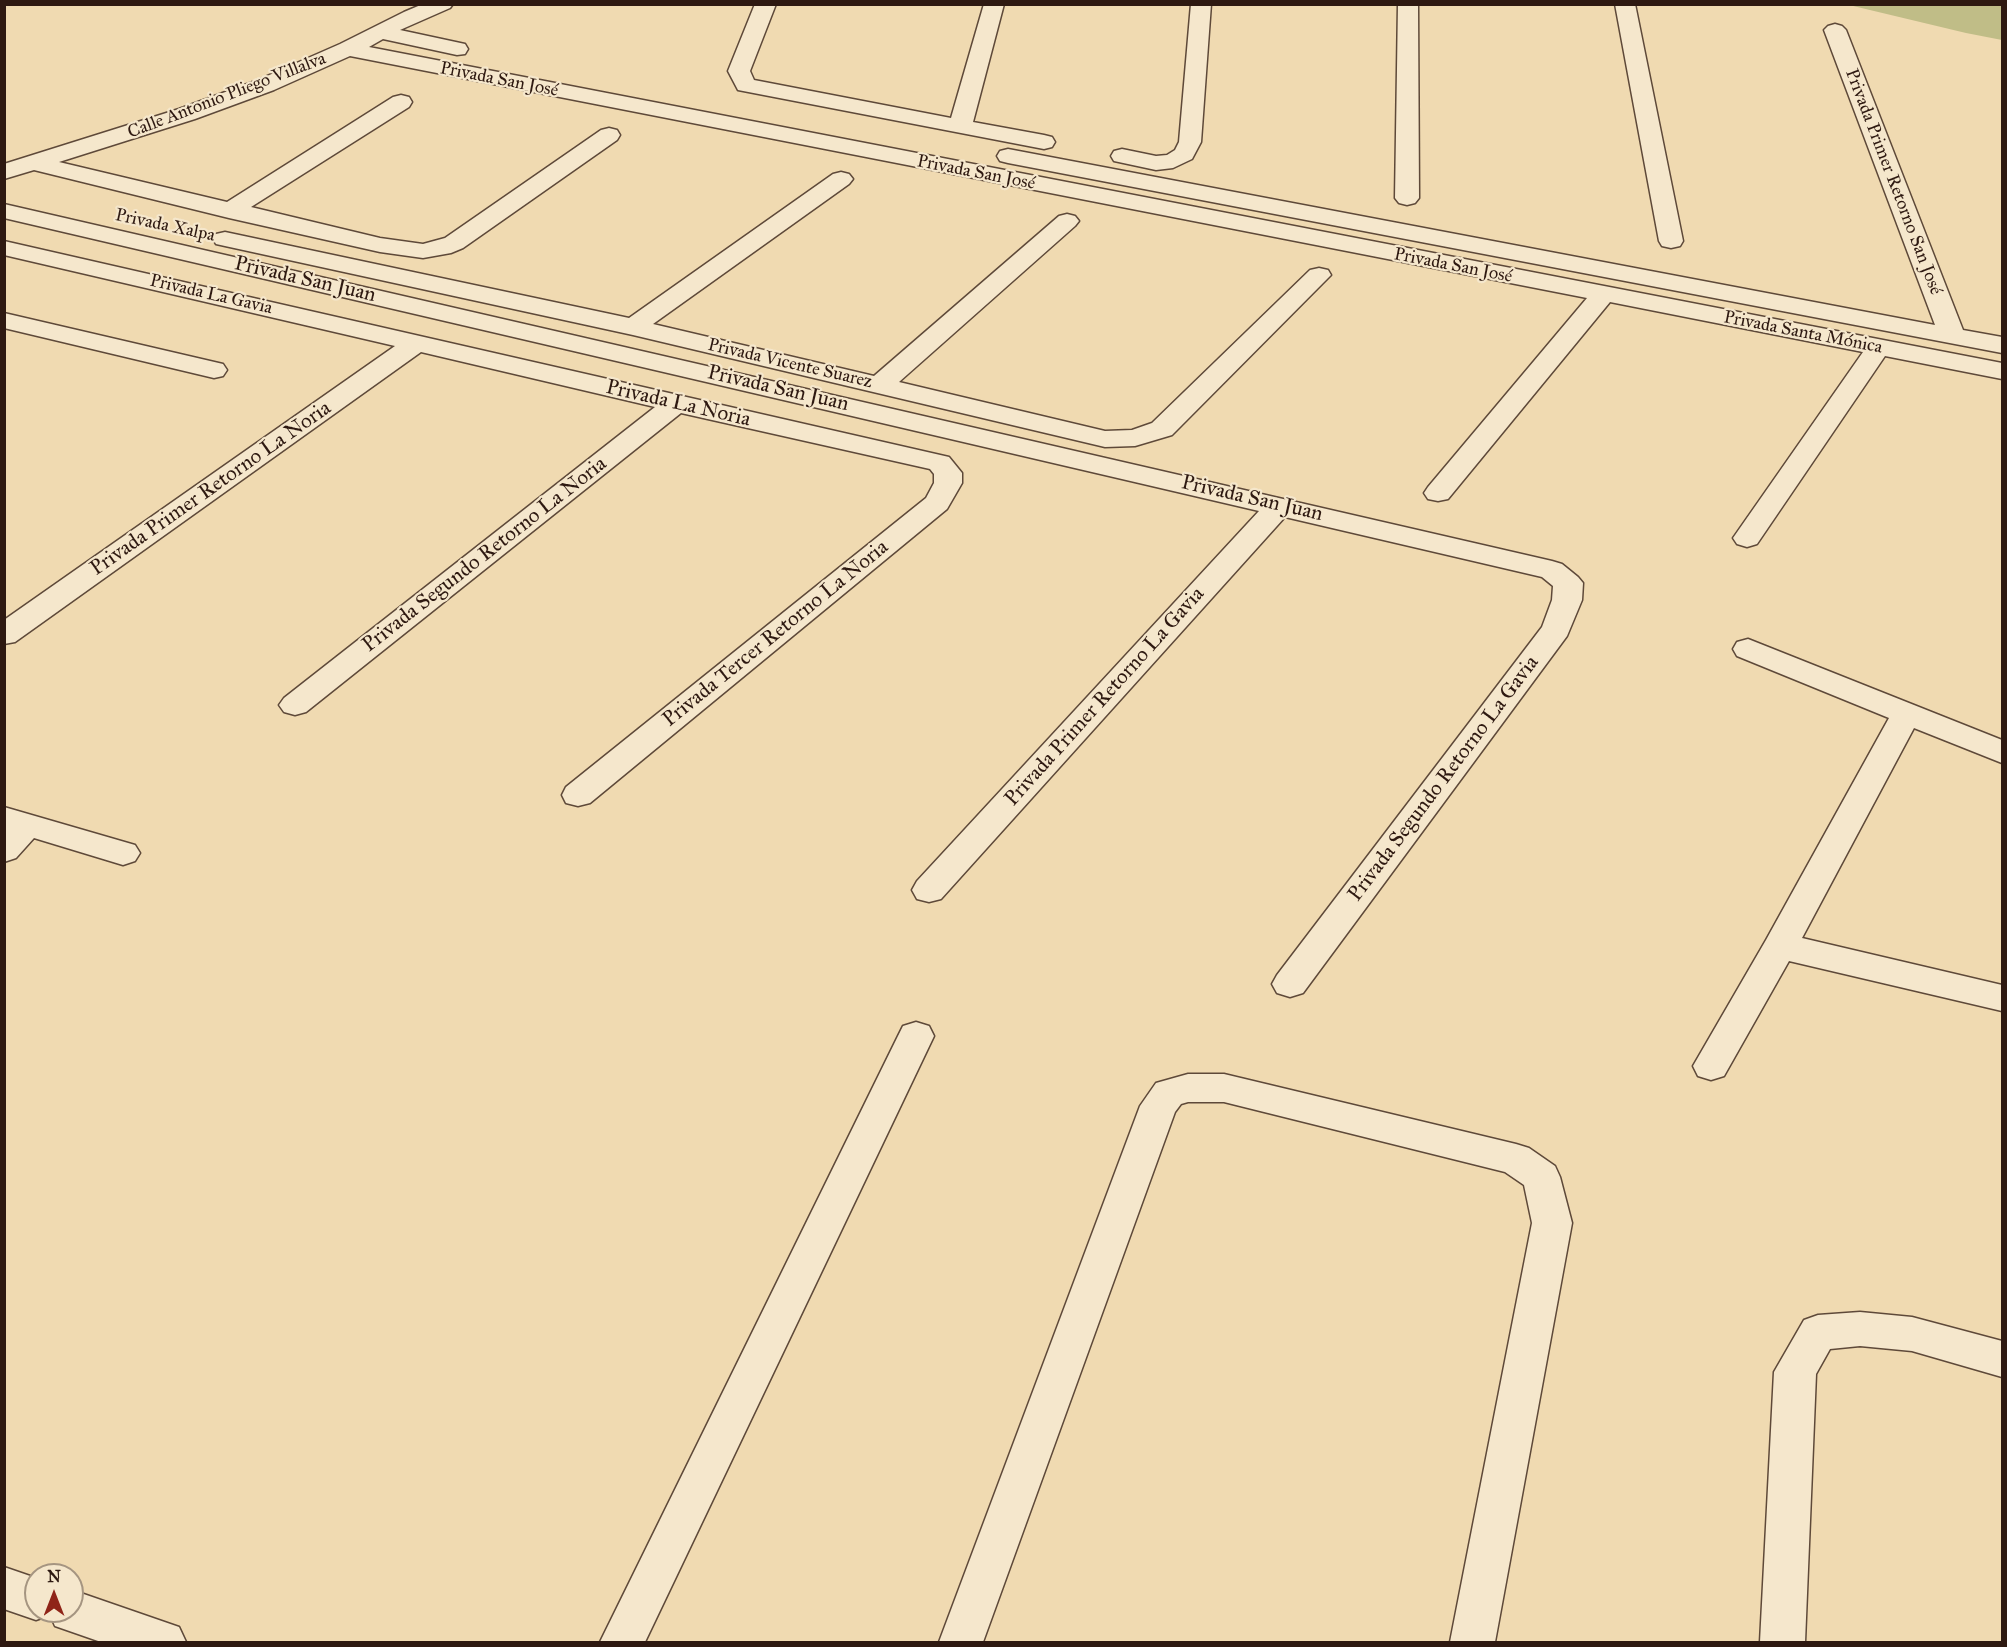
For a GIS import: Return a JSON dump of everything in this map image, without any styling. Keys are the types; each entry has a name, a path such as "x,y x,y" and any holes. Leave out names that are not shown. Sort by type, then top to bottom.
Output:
{"street":[{"name":"Calle Antonio Pliego Villalva","path":"4,172 37,164 188,114 266,85 348,49 411,16 443,4"},
{"path":"766,4 739,71 746,85 1156,163 1173,161 1184,154 1190,142 1201,4"},
{"path":"960,127 994,4"},
{"path":"1407,198 1408,4"},
{"path":"1625,4 1671,241"},
{"name":"Privada Primer Retorno San José","path":"1835,30 1952,335"},
{"path":"381,32 745,106 2002,345"},
{"name":"Privada San José","path":"348,49 1604,295"},
{"path":"229,211 401,102"},
{"path":"37,164 229,211 399,248 423,250 442,248 454,243 609,135"},
{"path":"633,327 841,179"},
{"name":"Privada Xalpa","path":"4,188 45,201 397,275"},
{"name":"Privada San Juan","path":"4,211 1280,505 1552,570"},
{"path":"880,385 1067,221"},
{"name":"Privada La Gavia","path":"4,248 417,343"},
{"name":"Privada Vicente Suarez","path":"397,275 633,327 1105,438 1135,438 1162,429 1319,275"},
{"path":"1438,493 1604,295"},
{"name":"Privada Santa Mónica","path":"1604,295 2002,371"},
{"path":"4,320 214,370"},
{"name":"Privada La Noria","path":"417,343 939,463"},
{"name":"Privada Primer Retorno La Noria","path":"4,635 417,343"},
{"path":"1747,538 1878,348"},
{"name":"Privada Segundo Retorno La Noria","path":"295,705 676,404"},
{"name":"Privada Tercer Retorno La Noria","path":"578,795 937,503 948,483 948,472 939,463"},
{"name":"Privada Primer Retorno La Gavia","path":"929,890 1280,505"},
{"name":"Privada Segundo Retorno La Gavia","path":"1290,984 1556,629 1567,600 1568,583 1552,570"},
{"path":"1748,649 2002,752"},
{"path":"1711,1066 1780,946 1907,713"},
{"path":"4,850 16,822 123,853"},
{"path":"1780,946 2002,998"},
{"path":"622,1642 916,1036"},
{"path":"961,1642 1159,1106 1169,1093 1188,1088 1224,1088 1516,1159 1541,1177 1552,1223 1473,1642"},
{"path":"1782,1642 1795,1372 1818,1332 1860,1329 1912,1334 2002,1359"},
{"path":"4,1588 24,1595"},
{"path":"84,1615 163,1642"}],"shaded area":[{"path":"1849,5 2002,5 2002,40 1966,33"}]}
